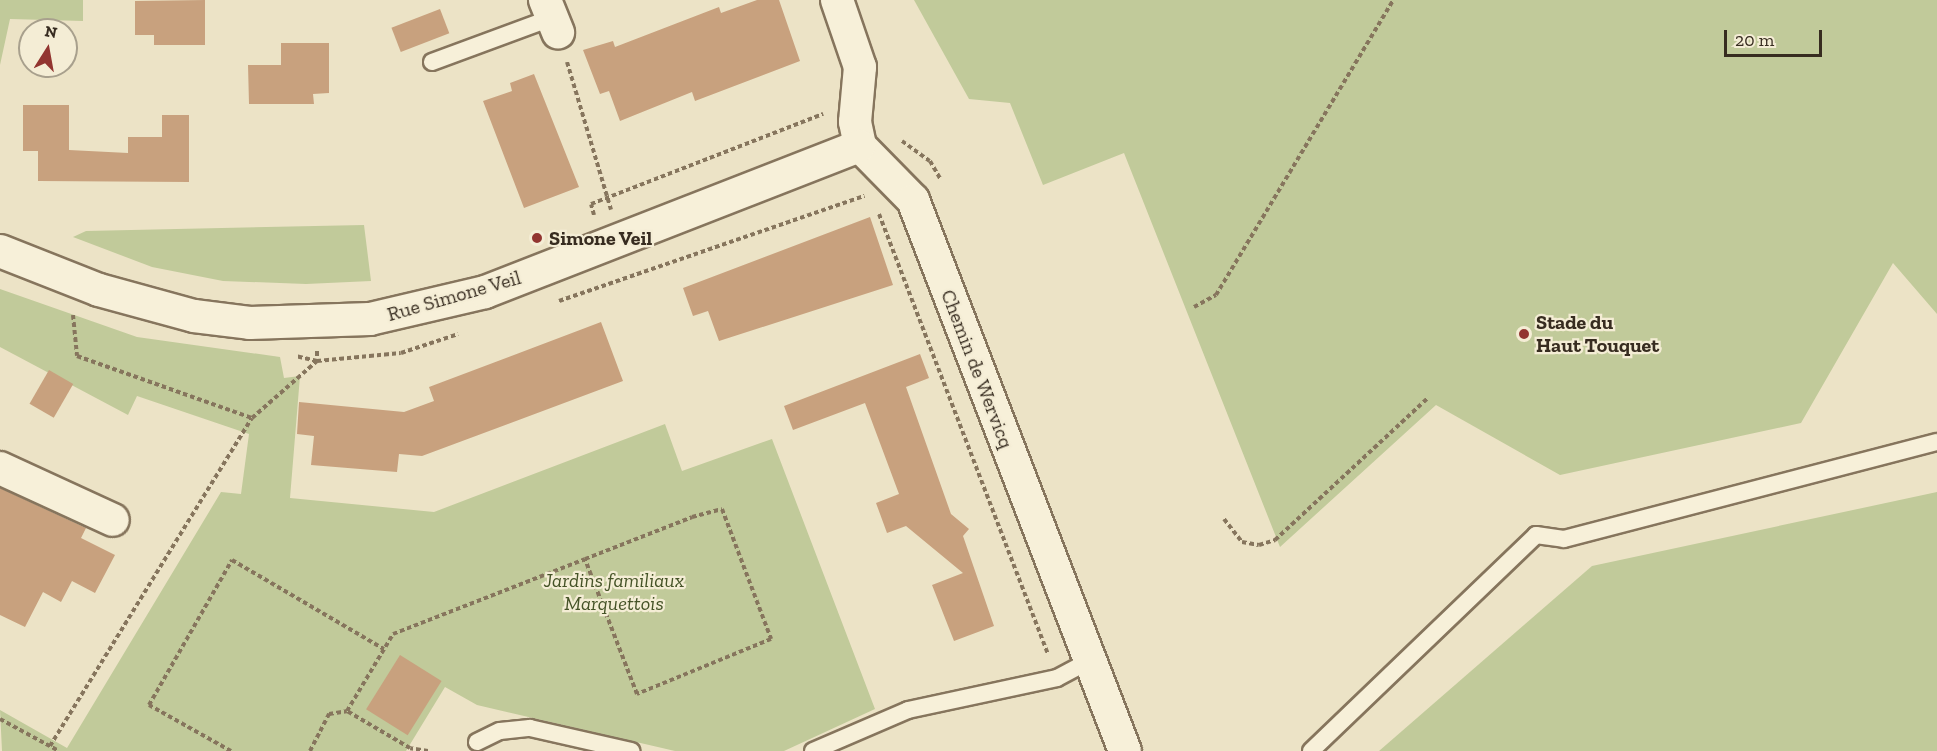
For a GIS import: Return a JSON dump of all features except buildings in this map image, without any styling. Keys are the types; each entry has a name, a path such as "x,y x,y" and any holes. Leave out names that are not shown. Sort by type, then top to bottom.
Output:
{"street":[{"path":"837,0 860,67 862,85 857,134"},
{"name":"Rue Simone Veil","path":"0,251 99,290 194,316 309,323 425,308 485,292 620,239 857,134"},
{"name":"Chemin de Wervicq","path":"857,134 913,200 1088,662 1125,751"},
{"path":"0,468 113,520"}],"lane":[{"path":"432,62 551,17"},
{"path":"1311,751 1536,535 1564,539 1937,442"},
{"path":"813,751 908,710 1057,678 1088,662"},
{"path":"477,742 500,731 530,728 631,751"}],"path":[{"path":"1194,307 1215,295 1393,0"},
{"path":"551,17 632,277"},
{"path":"585,220 595,217 591,204 829,111 857,134"},
{"path":"876,204 1057,678"},
{"path":"84,316 73,313 77,356 252,418"},
{"path":"50,746 252,418 317,361 290,354"},
{"path":"1224,519 1242,542 1259,545 1275,540 1428,398"},
{"path":"347,711 393,634 585,559 722,509 771,639 637,694 585,559"},
{"path":"231,751 149,705 232,560 384,649"},
{"path":"310,751 329,714 347,711 410,748 428,751"},
{"path":"0,719 60,751"}],"green space":[{"path":"0,0 83,0 83,21 78,21 78,18 10,19 0,65"},
{"name":"Stade du Haut Touquet","path":"914,0 1937,0 1937,314 1893,263 1801,423 1560,475 1436,405 1280,547 1124,153 1043,185 1010,103 969,99"},
{"path":"364,225 371,281 306,284 223,281 152,267 73,237 86,231"},
{"name":"Jardins familiaux Marquettois","path":"0,289 137,337 280,357 284,378 300,376 290,498 434,512 665,424 682,471 772,439 875,709 784,751 675,751 477,705 445,687 406,751 2,751 0,710 67,748 221,492 241,494 249,434 137,396 128,415 0,347"},
{"path":"1937,492 1937,751 1379,751 1592,566"}],"place":[{"name":"Simone Veil","path":"537,238"},
{"name":"Stade du Haut Touquet","path":"1524,334"}]}
